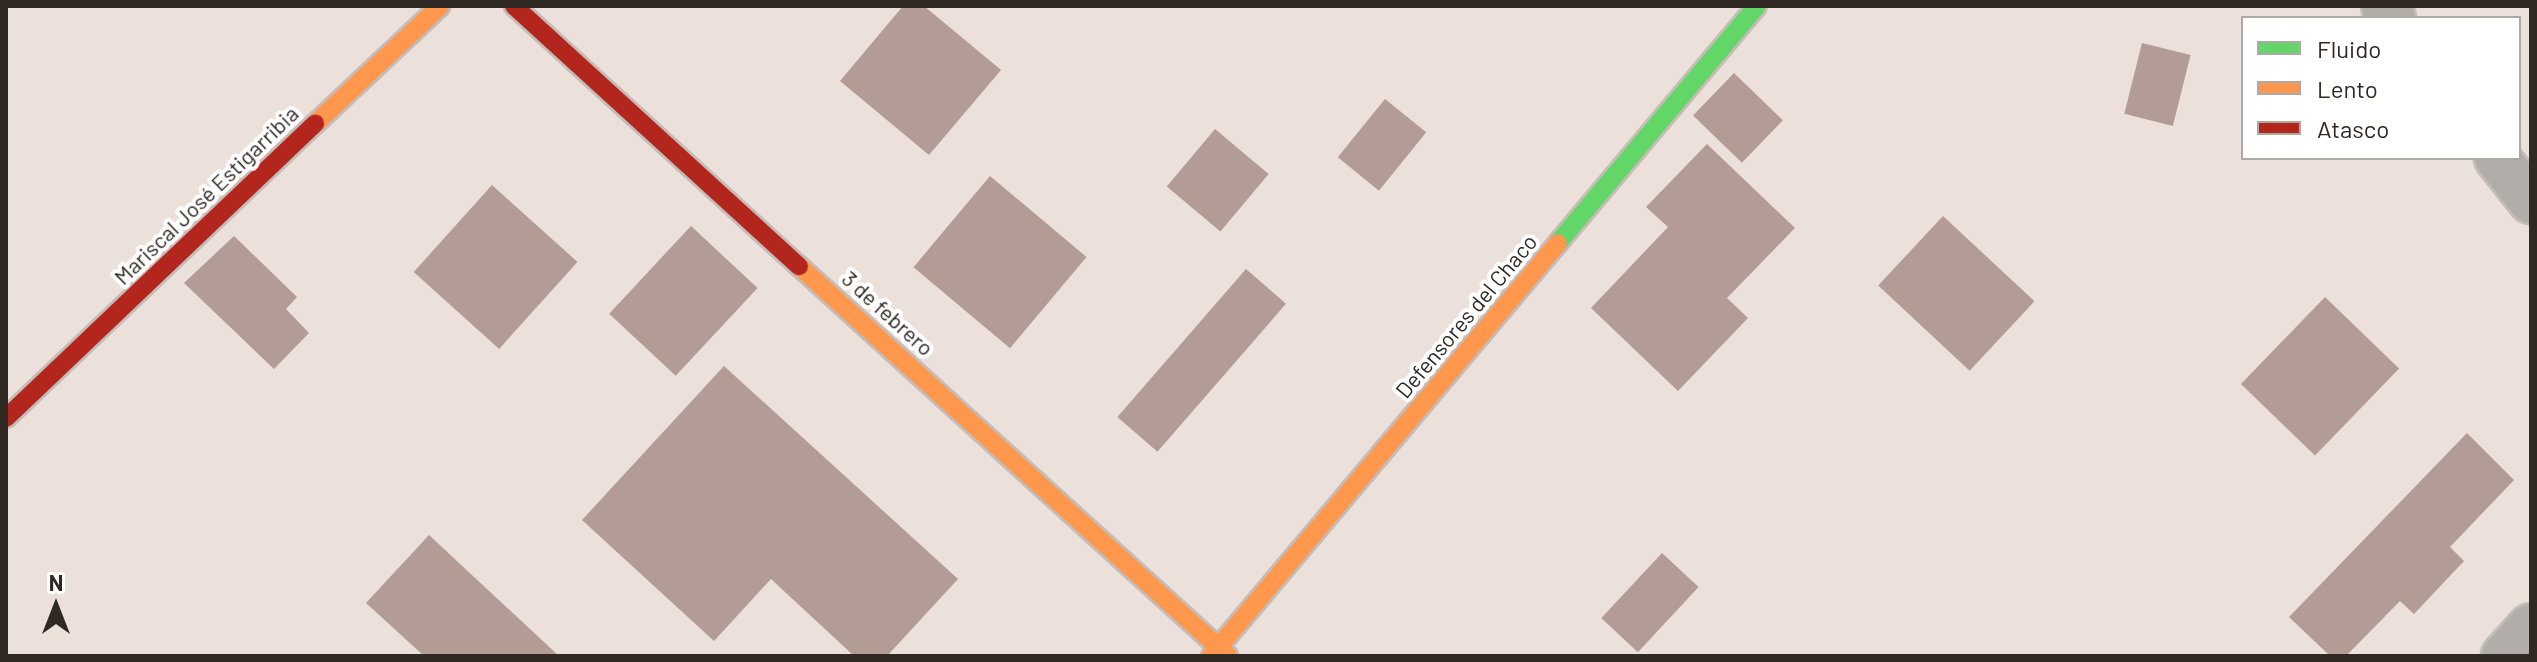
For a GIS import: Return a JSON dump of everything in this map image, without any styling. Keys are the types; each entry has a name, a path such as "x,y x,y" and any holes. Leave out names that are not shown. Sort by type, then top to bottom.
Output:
{"street":[{"name":"Mariscal José Estigarribia","path":"6,418 440,6"},
{"name":"3 de febrero","path":"514,6 1220,653"},
{"name":"Defensores del Chaco","path":"1220,653 1757,6"},
{"path":"2499,160 2531,201"},
{"path":"2504,656 2531,626"}],"building":[{"path":"903,6 924,6 1001,70 929,155 840,81"},
{"path":"2142,43 2191,55 2173,126 2124,114"},
{"path":"1734,73 1783,120 1742,163 1693,115"},
{"path":"1385,99 1426,132 1379,191 1338,157"},
{"path":"1215,129 1269,174 1220,231 1167,186"},
{"path":"1707,144 1795,228 1727,298 1748,318 1678,391 1591,308 1668,227 1646,207"},
{"path":"990,176 1087,257 1010,348 914,267"},
{"path":"492,185 577,262 499,349 414,272"},
{"path":"1943,216 2034,301 1970,371 1878,285"},
{"path":"691,226 758,288 676,376 609,314"},
{"path":"234,236 297,297 286,309 309,333 274,369 184,283"},
{"path":"1246,269 1286,304 1157,452 1117,417"},
{"path":"2325,297 2399,369 2315,456 2241,384"},
{"path":"724,366 958,579 887,656 854,656 771,579 714,641 582,520"},
{"path":"2467,433 2514,480 2450,547 2464,561 2414,614 2400,601 2346,656 2330,656 2289,617"},
{"path":"429,535 559,656 424,656 366,603"},
{"path":"1662,553 1699,587 1638,652 1601,618"}],"traffic: fast":[{"path":"1558,243 1757,6"}],"traffic: slow":[{"path":"315,124 440,6"},
{"path":"1211,656 1558,243"},
{"path":"799,266 1228,656"}],"traffic: jam":[{"path":"514,6 799,266"},
{"path":"6,418 315,124"}]}
